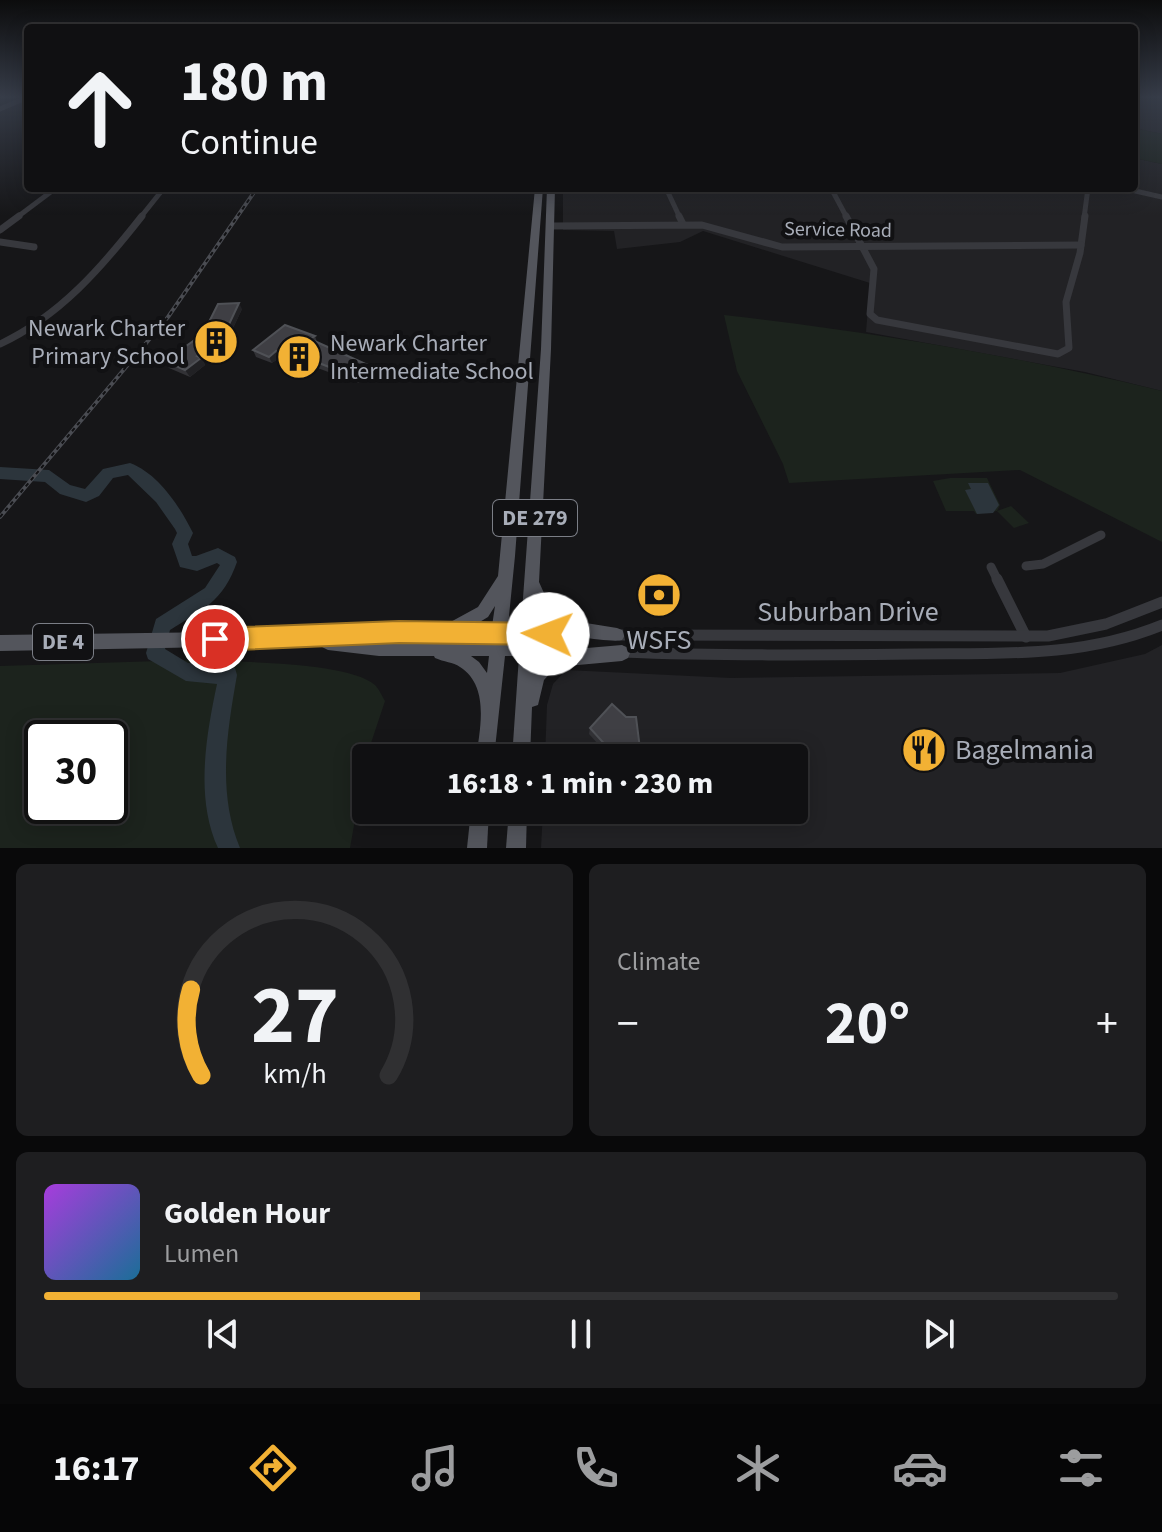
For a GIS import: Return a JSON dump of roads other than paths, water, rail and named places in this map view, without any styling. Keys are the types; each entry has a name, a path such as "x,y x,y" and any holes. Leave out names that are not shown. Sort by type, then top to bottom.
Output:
{"main road":[{"name":"DE 279","path":"499,640 539,192"},
{"name":"DE 279","path":"528,641 551,192"},
{"path":"444,632 465,625 483,612 506,573"},
{"path":"532,577 541,612 550,622 566,629 596,629 617,635"},
{"name":"DE 4","path":"0,643 293,639 444,632 528,641"},
{"name":"DE 4","path":"293,639 410,648 499,640"},
{"path":"487,744 499,640"},
{"path":"522,744 528,641"},
{"path":"410,648 457,656 472,664 482,677 490,714"},
{"path":"530,744 532,688 541,668 552,659 562,657 622,653"},
{"path":"477,848 479,824"},
{"path":"516,848 517,824"}],"street":[{"path":"0,230 51,192"},
{"path":"0,344 33,329 58,308 160,192"},
{"path":"668,192 683,224"},
{"path":"833,192 874,269 870,314 877,320 1058,354 1069,348 1066,302 1081,245 1088,192"},
{"path":"1138,192 1162,197"},
{"name":"Service Road","path":"550,226 683,224 711,227 782,247 1081,245"},
{"path":"0,242 34,247"},
{"path":"1026,566 1043,564 1101,535"},
{"path":"991,567 1026,637"},
{"name":"Suburban Drive","path":"528,641 617,635 1026,637 1095,628 1131,617 1162,602"},
{"name":"Suburban Drive","path":"528,641 622,653 719,657 1009,656 1097,647 1139,636 1162,625"}],"waterway":[{"path":"0,473 49,476 65,490 86,496 94,492 108,473 130,469 154,489 181,524 185,533 180,544 186,562 197,564 218,555 229,562 211,594 162,625 155,653 186,672 228,675 218,738 216,788 217,812 229,848"}],"railway":[{"path":"0,517 168,317 254,192"}],"place":[{"name":"Newark Charter Primary School","path":"216,342"},
{"name":"Newark Charter Intermediate School","path":"299,357"},
{"name":"WSFS","path":"659,595"},
{"name":"Bagelmania","path":"924,750"}]}
